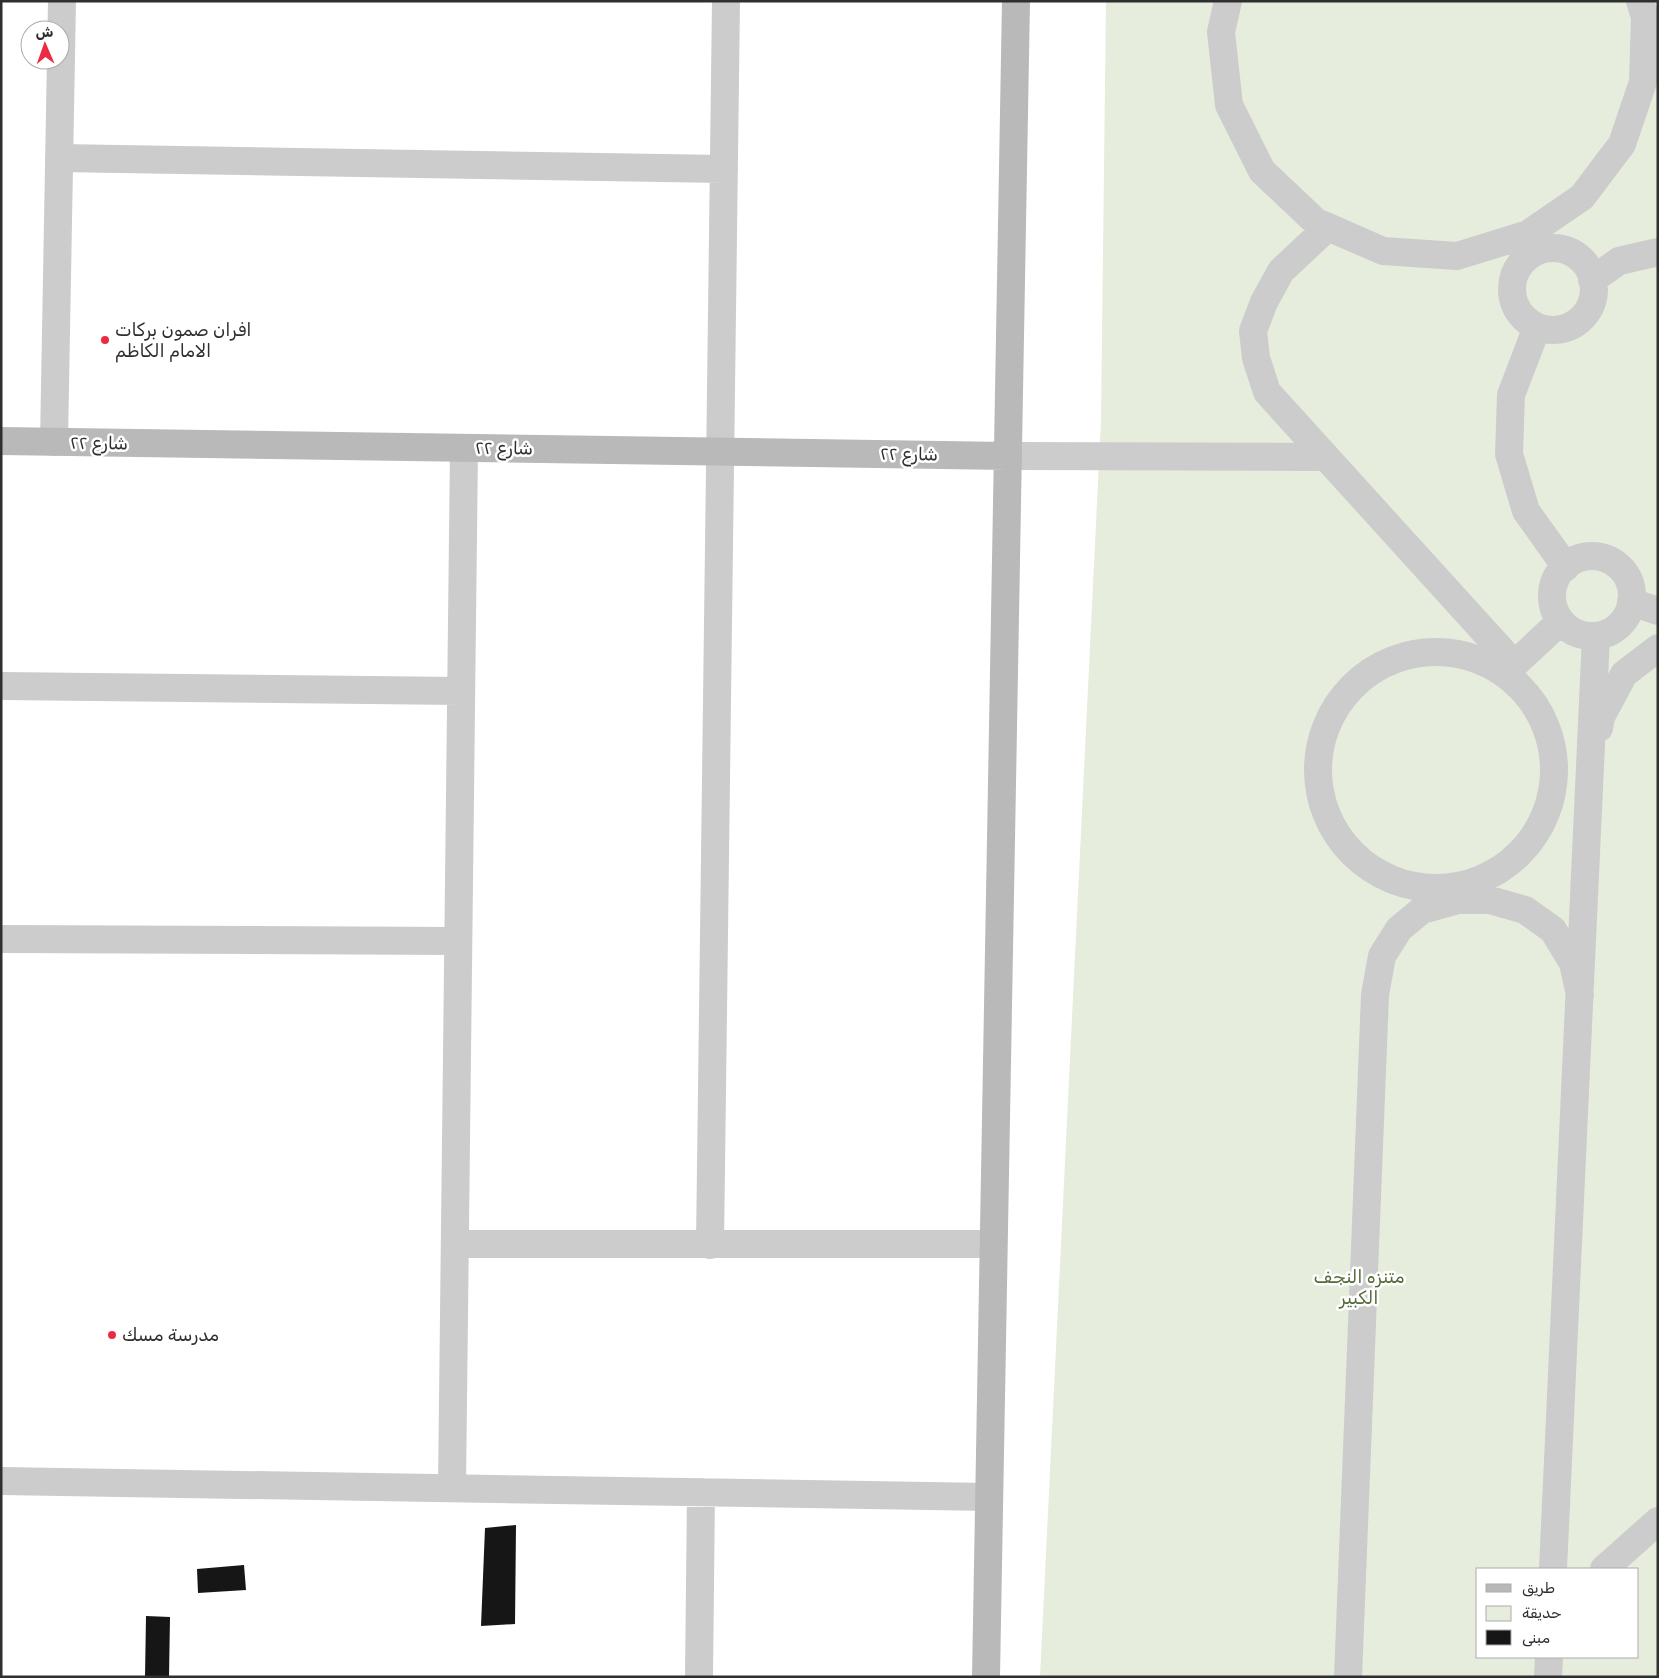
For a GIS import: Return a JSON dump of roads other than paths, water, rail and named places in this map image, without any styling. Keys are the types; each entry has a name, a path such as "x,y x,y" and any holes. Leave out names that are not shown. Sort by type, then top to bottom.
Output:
{"street":[{"path":"54,442 62,1"},
{"path":"710,1245 726,1"},
{"path":"986,1677 1016,1"},
{"path":"1228,1 1221,32 1229,106 1262,171 1316,222 1384,251 1457,256 1532,243 1548,249 1561,249 1574,254 1584,262 1591,274 1594,287 1593,300 1587,313 1578,322 1565,328 1552,330 1538,328 1526,321 1512,298 1512,284 1516,271 1532,243 1582,197 1622,144 1651,52 1645,17 1640,1"},
{"path":"59,158 724,168"},
{"path":"1328,227 1281,271 1264,302 1253,331 1256,358 1267,392 1326,457 1509,668 1533,701 1551,738 1555,778 1545,817 1523,850 1491,875 1422,910 1399,929 1382,956 1375,995 1348,1677"},
{"path":"1592,280 1619,261 1658,252"},
{"path":"1538,328 1511,395 1509,454 1526,511 1566,567"},
{"name":"شارع ٢٢","path":"1,441 1008,456"},
{"path":"452,1488 464,448"},
{"path":"1008,456 1326,457"},
{"path":"1594,556 1618,566 1626,577 1631,589 1628,615 1620,625 1609,632 1596,636 1583,636 1571,630 1561,621 1554,610 1552,598 1553,585 1566,567 1581,558 1594,556"},
{"path":"1631,602 1658,610"},
{"path":"1509,668 1561,621"},
{"path":"1553,1568 1596,636"},
{"path":"1589,782 1601,717 1624,674 1658,648"},
{"path":"1509,668 1468,656 1428,651 1391,659 1358,679 1334,708 1319,744 1317,782 1327,819 1348,850 1378,874 1414,887 1490,900 1525,910 1553,930 1573,963 1580,995"},
{"path":"1,686 461,691"},
{"path":"1,939 458,941"},
{"path":"455,1244 993,1244"},
{"path":"1,1481 989,1497"},
{"path":"699,1677 701,1492"},
{"path":"1605,1568 1658,1521"},
{"path":"1548,1677 1549,1658"}],"place":[{"name":"افران صمون بركات الامام الكاظم","path":"105,340"},
{"name":"مدرسة مسك","path":"112,1335"}],"park label":[{"name":"متنزه النجف الكبير","path":"1359,1287"}]}
